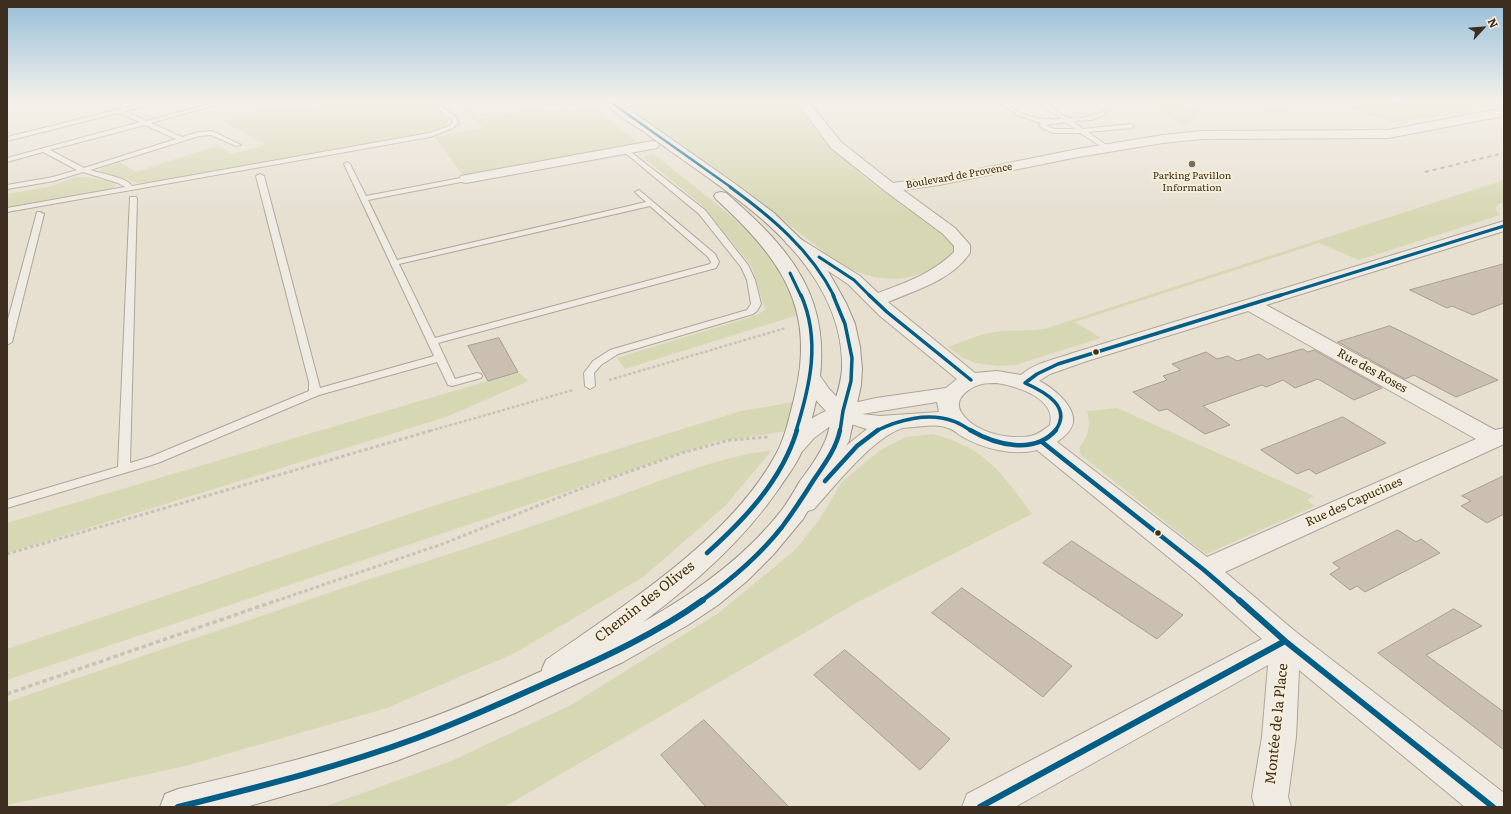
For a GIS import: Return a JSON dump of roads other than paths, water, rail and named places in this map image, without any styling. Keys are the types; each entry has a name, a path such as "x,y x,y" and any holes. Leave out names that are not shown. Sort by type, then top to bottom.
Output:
{"street":[{"path":"645,139 717,192 739,211 768,242 784,264 803,296 811,326 813,389 779,444"},
{"path":"663,139 740,194 772,220 813,263 831,292 845,322 852,350 850,383 843,414"},
{"path":"831,139 836,145 890,188 949,231 962,245 962,253 956,261 934,276 915,284 881,307"},
{"name":"Boulevard de Provence","path":"890,188 939,181 1107,148 1164,139"},
{"path":"466,179 652,144"},
{"path":"1025,383 1033,375 1054,366 1504,226"},
{"path":"793,241 854,280 881,307 971,380"},
{"path":"854,280 892,286 915,284"},
{"name":"Rue des Roses","path":"1250,304 1499,437"},
{"path":"997,377 1014,379 1025,383 1046,394 1057,404 1062,415 1061,426 1054,434 1042,442 1012,445 993,441 974,433 960,424 950,412 948,401 952,393 960,386 971,380 997,377"},
{"name":"Chemin des Olives","path":"813,389 843,414 850,418 869,423 938,418 952,420 960,424"},
{"name":"Chemin des Olives","path":"519,696 669,585 723,540 751,510 770,483 779,444 806,433 820,424 843,414 876,404 952,393"},
{"name":"Chemin des Olives","path":"789,519 837,441 843,414"},
{"name":"Chemin des Olives","path":"178,807 294,777 376,752 450,726 596,661 644,637 686,612 720,588 771,541 789,519 855,450 873,435 896,422"},
{"name":"Rue des Capucines","path":"1204,570 1499,437"},
{"path":"1042,442 1204,570 1285,640 1493,807"},
{"path":"980,807 1285,640"},
{"name":"Montée de la Place","path":"1273,807 1270,796 1279,737 1285,640"}],"lane":[{"path":"7,160 85,139"},
{"path":"7,187 40,182 182,139"},
{"path":"225,139 238,145"},
{"path":"7,210 414,139"},
{"path":"1093,139 1107,148"},
{"path":"44,150 83,170 122,181 128,184 130,189"},
{"path":"590,386 589,373 597,363 614,352 750,312 754,309 756,304 751,280 745,267 702,212 624,150"},
{"path":"347,164 452,383 478,376"},
{"path":"260,176 314,382 315,393"},
{"path":"364,199 466,179"},
{"path":"432,342 713,266 715,262 712,256 639,192"},
{"path":"124,469 133,199"},
{"path":"394,263 651,203"},
{"path":"7,342 40,214"},
{"path":"7,504 154,460 315,393 440,358"}],"railway":[{"path":"1425,172 1504,153"}],"place":[{"name":"Parking Pavillon Information","path":"1192,164"}]}
